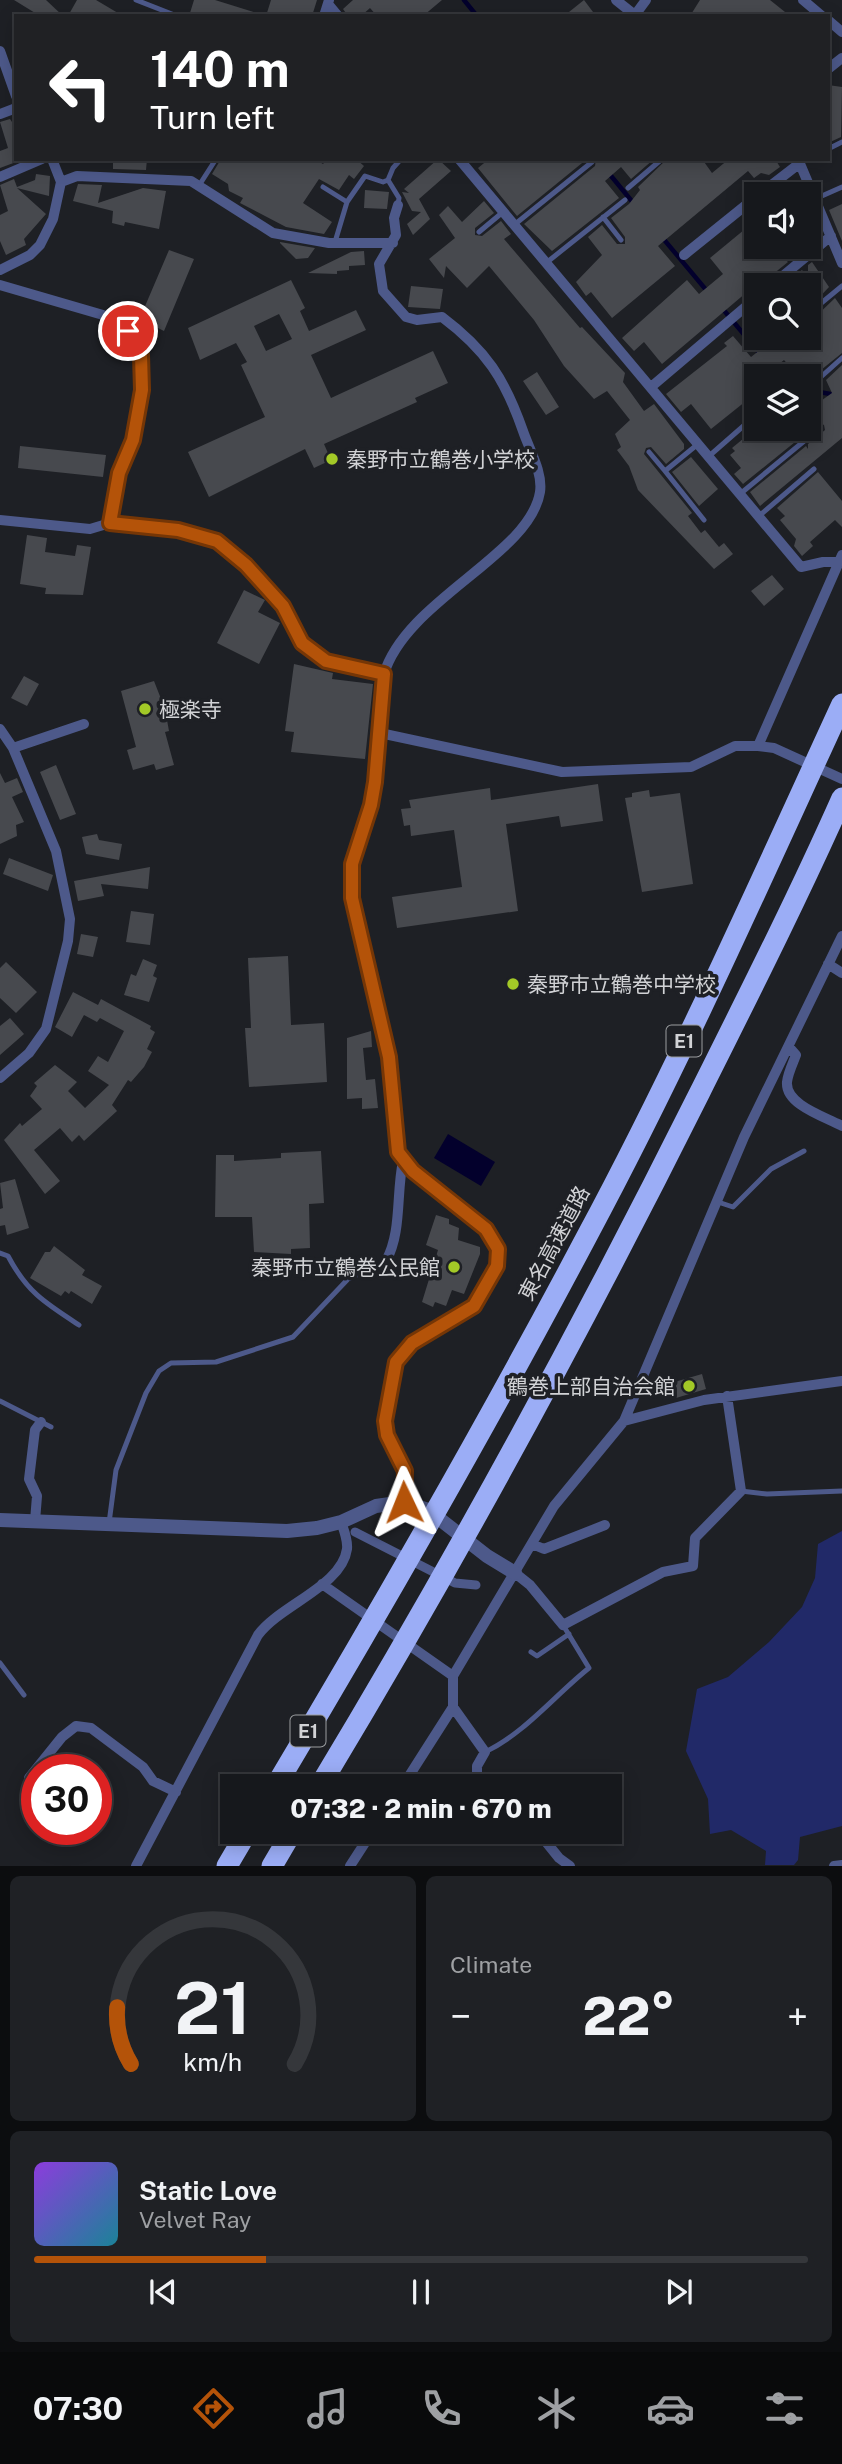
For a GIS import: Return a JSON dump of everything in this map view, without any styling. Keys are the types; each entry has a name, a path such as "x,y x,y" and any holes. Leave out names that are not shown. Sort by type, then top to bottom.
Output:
{"highway":[{"name":"東名高速道路","path":"283,1774 342,1675 588,1234 660,1091 842,704"},
{"name":"E1","path":"327,1774 547,1391 767,957 842,798"},
{"path":"228,1866 240,1844"},
{"path":"272,1866 285,1844"}],"street":[{"path":"616,0 634,14"},
{"path":"803,0 820,14"},
{"path":"0,51 14,90"},
{"path":"0,177 37,161"},
{"path":"0,270 30,255 40,245 53,219 61,182 53,161"},
{"path":"775,182 800,161"},
{"path":"801,161 809,182"},
{"path":"466,162 503,212 802,567 840,559"},
{"path":"61,182 77,176 191,181 200,184 273,233 298,240 393,243"},
{"path":"398,205 393,243 379,264 383,291 406,317 417,320 442,317 478,346 510,394 539,474 541,490 523,528 408,629 388,659 384,674 371,805 352,864 352,898 389,1057 398,1152 403,1161 486,1229 498,1249 497,1266 474,1306 412,1343 396,1362 385,1421 387,1435 405,1471 404,1502"},
{"path":"684,255 744,207"},
{"path":"821,213 842,263"},
{"path":"786,273 831,236"},
{"path":"0,285 103,315 118,322 135,342 141,355 142,390 133,440 119,473 110,523"},
{"path":"651,387 744,308"},
{"path":"0,520 90,529 110,523 178,530 217,541 246,565 283,606 302,643 326,661 384,674"},
{"path":"758,746 840,559"},
{"path":"13,748 84,724"},
{"path":"0,729 13,748 56,851 70,919 68,941 46,1029 29,1053 0,1078"},
{"path":"380,733 562,772 691,767 736,746 758,746 774,748 842,779"},
{"path":"410,1774 453,1707 453,1676 554,1506 624,1421 744,1137 842,936"},
{"path":"828,964 842,973"},
{"path":"789,1047 796,1055 787,1084 790,1094 797,1102 842,1126"},
{"path":"386,1261 395,1245 398,1186 403,1161"},
{"path":"624,1421 727,1396 842,1381"},
{"path":"0,1520 287,1531 341,1522 376,1506 404,1502 428,1510 486,1556 515,1573 530,1585 566,1630 663,1572 693,1566 695,1538 741,1491 727,1396"},
{"path":"35,1521 37,1496 29,1479 34,1430 46,1424"},
{"path":"136,1866 258,1635 283,1610 323,1584 342,1564 348,1548 341,1522"},
{"path":"532,1544 544,1549 605,1525"},
{"path":"355,1532 455,1583 476,1585"},
{"path":"323,1584 453,1676"},
{"path":"453,1707 485,1752 477,1766 477,1774"},
{"path":"48,1754 62,1737 76,1726 91,1728 143,1767 153,1781 176,1792"},
{"path":"350,1866 364,1844"},
{"path":"548,1844 570,1866"},
{"path":"834,1866 842,1865"}],"lane":[{"path":"136,0 172,14"},
{"path":"200,184 215,161"},
{"path":"334,243 347,202 365,176 383,182 388,180 399,161"},
{"path":"628,188 660,161"},
{"path":"514,225 592,162"},
{"path":"388,180 399,198 398,205"},
{"path":"323,187 347,202"},
{"path":"821,196 842,187"},
{"path":"546,263 625,200"},
{"path":"479,232 503,212"},
{"path":"603,217 621,240"},
{"path":"821,303 842,286"},
{"path":"821,377 842,358"},
{"path":"708,457 744,426"},
{"path":"740,494 804,441"},
{"path":"665,471 698,444"},
{"path":"649,452 704,520"},
{"path":"759,516 814,469"},
{"path":"718,1202 733,1207 771,1169 804,1151"},
{"path":"0,1254 8,1256 21,1280 36,1297 79,1325"},
{"path":"109,1524 116,1470 146,1393 159,1371 171,1363 216,1362 293,1337 348,1279 386,1261"},
{"path":"0,1401 46,1424"},
{"path":"741,1491 789,1494 842,1491"},
{"path":"485,1752 497,1746 556,1699 589,1668 566,1630 542,1654 537,1656 531,1651"},
{"path":"0,1663 24,1695"}],"shaded area":[{"path":"448,1134 495,1162 481,1186 434,1158"},
{"path":"842,1531 842,1826 800,1837 798,1860 794,1865 765,1865 766,1851 731,1830 710,1834 708,1799 686,1751 697,1689 728,1677 769,1642 802,1607 815,1578 818,1544"}],"building":[{"path":"14,0 46,0 61,14 37,14"},
{"path":"77,0 96,0 120,14 69,14"},
{"path":"194,0 215,0 257,13 193,14 190,13"},
{"path":"271,0 317,0 313,14 267,14"},
{"path":"353,0 442,0 425,14 375,14 370,8 363,14 347,14 343,9"},
{"path":"584,0 594,14 566,14"},
{"path":"700,0 770,0 788,14 691,14"},
{"path":"830,85 842,87 841,137 830,142"},
{"path":"10,119 14,122 16,162 0,168 0,151 8,148 0,122"},
{"path":"113,161 147,161 146,170 113,169"},
{"path":"220,161 318,161 323,164 325,161 358,161 364,166 354,179 349,175 339,190 319,179 303,203 332,222 324,234 286,227 240,203 243,198 229,191 228,184 212,174"},
{"path":"436,161 440,161 451,171 419,199 430,219 413,235 407,224 421,212 412,211 402,192 409,193 404,189"},
{"path":"487,161 585,161 517,216 478,168"},
{"path":"596,161 652,161 631,179 621,167 605,181 619,198 552,251 524,224 595,166"},
{"path":"665,161 703,161 712,173 727,161 776,161 780,167 769,175 761,173 754,178 748,171 658,246 675,266 612,318 591,292 586,296 576,282 602,255 588,237 602,225 617,244 625,244 625,237 611,218 629,204 640,190 638,187"},
{"path":"36,174 50,176 49,196 17,188 46,214 24,239 26,245 6,255 0,241 0,215 8,211 0,185 14,179 17,187 35,180"},
{"path":"78,184 102,185 98,203 143,188 166,191 159,229 125,222 124,226 112,223 113,211 73,201"},
{"path":"365,190 389,192 387,209 364,208"},
{"path":"484,201 494,213 475,228 475,235 482,236 501,221 511,234 504,239 580,328 582,327 625,373 623,382 644,411 654,404 684,444 684,449 666,464 651,447 646,448 644,454 692,513 688,516 701,533 705,530 719,547 724,543 733,554 714,569 638,490 629,466 617,450 621,447 615,434 630,420 607,391 594,399 564,366 534,320 489,266 467,288 446,266 444,278 429,259 455,238 439,215 448,206 462,222"},
{"path":"842,204 842,241 829,210"},
{"path":"744,230 744,259 785,259 788,262 774,273 744,273 744,295 662,364 644,342 634,351 622,338 687,280 699,294 723,274 710,258"},
{"path":"280,243 315,248 308,258 296,259"},
{"path":"169,250 194,259 164,331 154,326 151,332 137,325"},
{"path":"364,251 365,265 349,266 349,270 337,271 337,274 308,273 351,252"},
{"path":"812,262 819,273 808,273 808,265"},
{"path":"821,275 829,287 821,296"},
{"path":"291,280 305,308 300,311 309,331 356,310 366,330 311,355 331,398 433,351 448,383 415,398 417,402 324,444 331,460 314,468 305,449 209,497 188,452 265,417 241,365 247,362 236,343 200,360 188,328","holes":["279,314 292,339 266,351 254,326"]},
{"path":"411,286 443,289 440,309 408,307"},
{"path":"835,298 842,308 842,353 821,370 821,364 787,364 784,360 779,364 744,364 744,403 711,429 691,404 681,412 666,394 727,346 724,343 733,336 751,357 760,350 821,350 821,311"},
{"path":"842,365 842,438 760,506 750,492 806,446 808,449 812,441 821,441 821,433 825,430 821,424 821,401 832,393 826,380"},
{"path":"537,372 559,407 546,415 523,381"},
{"path":"744,438 744,441 796,441 743,484 734,474 741,468 730,455 735,451 732,448"},
{"path":"20,446 106,455 103,477 18,468"},
{"path":"691,457 718,489 699,506 672,472"},
{"path":"818,472 842,501 842,527 835,520 810,542 813,546 802,556 794,546 796,539 780,520 785,516 777,508"},
{"path":"27,535 47,538 45,552 75,556 77,545 91,547 83,595 45,594 46,588 20,584"},
{"path":"772,575 784,589 764,606 751,591"},
{"path":"244,590 265,600 258,612 280,623 259,664 217,643"},
{"path":"294,664 333,673 332,679 373,684 365,759 291,752 294,732 285,731"},
{"path":"24,676 39,684 27,706 11,698"},
{"path":"154,681 165,709 169,731 165,732 174,765 156,770 154,764 133,770 127,750 136,747 121,691"},
{"path":"56,765 76,814 60,820 40,772"},
{"path":"0,773 5,783 17,778 23,792 12,797 24,822 16,825 17,836 0,844"},
{"path":"598,784 603,821 561,827 559,816 506,824 518,911 397,928 392,897 462,887 454,830 411,836 410,825 404,826 401,809 411,808 409,800 490,788 491,800"},
{"path":"649,790 650,797 680,793 693,884 642,892 625,798 632,797 632,793"},
{"path":"97,834 99,840 122,844 119,860 86,854 82,837"},
{"path":"9,858 53,875 48,891 3,874"},
{"path":"150,867 148,889 101,884 104,896 78,901 74,881"},
{"path":"131,911 154,914 150,945 126,942"},
{"path":"81,934 98,937 93,957 77,954"},
{"path":"288,956 291,1025 324,1023 327,1082 249,1087 245,1028 251,1028 248,958"},
{"path":"143,959 157,965 153,976 157,978 149,1002 124,995 131,974 136,976"},
{"path":"6,962 37,992 16,1013 0,998 0,968"},
{"path":"73,992 98,1005 101,999 151,1026 150,1029 155,1032 147,1049 152,1052 144,1067 131,1082 128,1080 112,1105 117,1111 84,1141 79,1135 72,1142 60,1128 34,1150 60,1181 45,1194 4,1140 20,1123 22,1126 42,1109 30,1096 37,1086 34,1083 55,1065 77,1082 68,1091 85,1108 109,1085 88,1071 98,1056 108,1062 124,1031 100,1018 97,1022 84,1015 72,1037 55,1027"},
{"path":"10,1018 24,1034 0,1055 0,1026"},
{"path":"371,1031 372,1047 363,1048 366,1080 375,1079 378,1108 362,1109 362,1098 347,1099 347,1038"},
{"path":"321,1151 324,1203 309,1204 310,1248 291,1249 291,1254 254,1252 252,1217 215,1217 216,1155 234,1155 234,1161 281,1158 281,1153"},
{"path":"15,1179 29,1228 7,1235 5,1225 0,1226 0,1209 3,1208 0,1183"},
{"name":"秦野市立鶴巻公民館","path":"436,1215 449,1219 449,1224 459,1228 458,1240 480,1247 480,1254 464,1294 452,1290 446,1306 435,1302 433,1307 422,1302 438,1250 426,1245"},
{"path":"54,1246 85,1270 82,1275 102,1286 92,1304 71,1291 69,1294 65,1291 61,1296 30,1278 45,1252 50,1252"},
{"name":"鶴巻上部自治会館","path":"702,1374 706,1389 676,1398 671,1383"}],"waterway":[{"path":"464,0 475,14"},
{"path":"607,171 635,205"},
{"path":"661,236 707,291"},
{"path":"722,308 761,355"},
{"path":"821,392 842,396"}],"place":[{"name":"秦野市立鶴巻小学校","path":"332,459"},
{"name":"極楽寺","path":"145,709"},
{"name":"秦野市立鶴巻中学校","path":"513,984"},
{"name":"秦野市立鶴巻公民館","path":"454,1267"},
{"name":"鶴巻上部自治会館","path":"689,1386"}],"route":[{"path":"128,331 141,355 142,390 133,440 119,473 110,523 178,530 217,541 246,565 283,606 302,643 326,661 384,674 375,782 371,805 352,864 352,898 389,1057 398,1152 413,1171 486,1229 498,1249 497,1266 474,1306 458,1318 412,1343 396,1362 385,1421 387,1435 405,1471 404,1502"}]}
